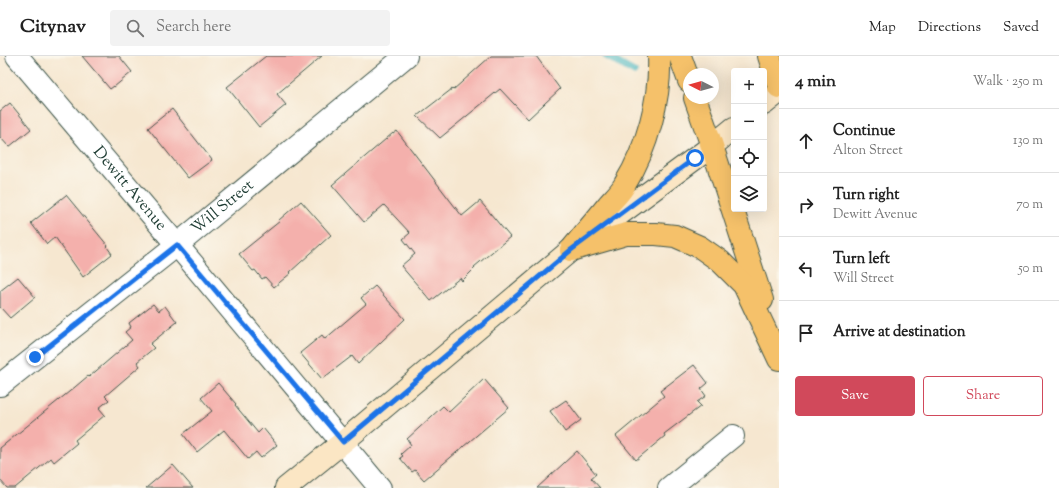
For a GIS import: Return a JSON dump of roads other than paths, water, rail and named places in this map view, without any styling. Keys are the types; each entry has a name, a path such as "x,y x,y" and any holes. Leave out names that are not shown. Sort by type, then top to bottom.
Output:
{"highway":[{"path":"571,250 625,185 646,142 653,116 658,81 659,56"},
{"path":"680,56 684,68"},
{"path":"769,56 779,87"},
{"path":"697,104 779,354"},
{"path":"571,250 626,234 656,234 675,236 700,247 720,261 744,285 779,359"}],"street":[{"path":"0,60 5,56"},
{"name":"Dewitt Avenue","path":"17,56 343,442 380,488"},
{"name":"Will Street","path":"0,384 177,245 406,56"},
{"path":"767,102 779,92"},
{"path":"286,488 343,442 571,250 731,130"},
{"path":"669,488 733,436"}],"waterway":[{"path":"606,56 634,72"}]}
